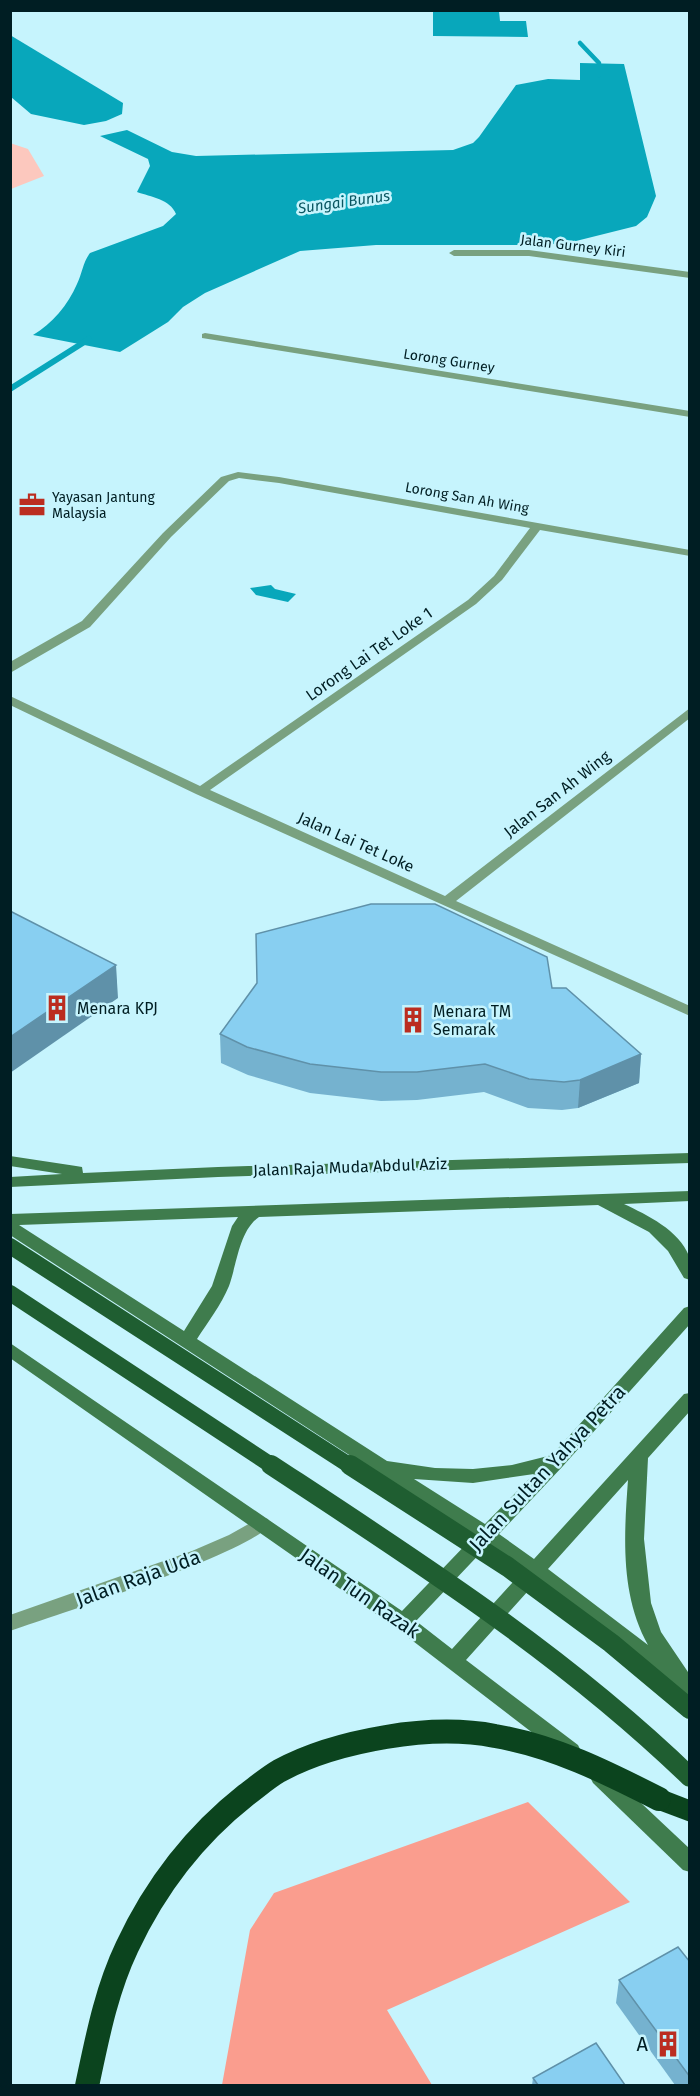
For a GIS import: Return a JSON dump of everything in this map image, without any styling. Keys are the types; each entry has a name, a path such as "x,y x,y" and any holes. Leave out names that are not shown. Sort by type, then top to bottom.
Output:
{"highway":[{"path":"87,2085 107,1999 134,1931 173,1865 221,1814 282,1769 347,1745 416,1733 464,1732 504,1738 549,1749 586,1763 690,1812"}],"main road":[{"name":"Jalan Raja Muda Abdul Aziz","path":"10,1182 112,1176 690,1158"},
{"path":"10,1161 112,1176"},
{"path":"10,1220 690,1196"},
{"path":"599,1199 645,1219 653,1225 667,1237 683,1259 690,1274"},
{"path":"187,1340 210,1306 220,1286 240,1226 257,1210"},
{"path":"10,1227 486,1534 536,1569 688,1690"},
{"path":"10,1246 508,1567 611,1643 690,1709"},
{"path":"10,1293 462,1591 562,1665 662,1750 690,1777"},
{"name":"Jalan Sultan Yahya Petra","path":"403,1622 557,1461 690,1312"},
{"name":"Jalan Tun Razak","path":"10,1349 403,1622 454,1660 497,1696 581,1759 690,1863"},
{"path":"454,1660 690,1399"},
{"path":"639,1453 633,1525 645,1615 647,1624 688,1690"},
{"path":"382,1465 432,1476 475,1478 519,1472 557,1461"}],"street":[{"name":"Jalan Gurney Kiri","path":"454,253 529,253 690,275"},
{"name":"Lorong Gurney","path":"205,336 690,414"},
{"name":"Lorong San Ah Wing","path":"10,669 86,624 184,519 225,479 238,475 279,480 690,553"},
{"name":"Lorong Lai Tet Loke 1","path":"201,791 472,602 498,578 537,526"},
{"name":"Jalan Lai Tet Loke","path":"10,700 201,791 690,1012"},
{"name":"Jalan San Ah Wing","path":"446,902 690,712"},
{"name":"Jalan Raja Uda","path":"10,1623 199,1556 236,1540 261,1524"}],"shaded area":[{"path":"10,143 28,149 44,176 11,189"},
{"path":"528,1802 630,1902 387,2010 432,2085 222,2085 250,1930 274,1893"}],"water":[{"path":"433,11 499,11 500,21 526,21 528,37 433,36"},
{"path":"10,35 123,103 122,114 106,121 84,125 31,114 11,97"},
{"path":"580,63 624,64 656,196 647,217 636,226 576,241 546,245 376,245 300,251 205,293 183,307 168,322 120,352 33,335 53,320 64,306 79,280 90,253 163,226 176,214 165,202 137,192 150,166 148,159 100,136 127,130 172,152 196,156 453,150 473,143 479,137 516,85 548,79 580,80"},
{"path":"271,585 275,589 296,594 288,602 256,595 250,588"}],"building":[{"name":"Menara TM Semarak","path":"371,904 435,904 547,957 552,988 566,988 641,1054 580,1080 564,1082 529,1079 485,1064 417,1072 381,1072 310,1064 247,1047 220,1034 257,983 256,934"},
{"path":"10,911 116,965 10,1037"},
{"name":"A","path":"678,1947 690,1962 690,2077 619,1980"},
{"path":"596,2043 625,2085 538,2085 533,2078"}],"waterway":[{"name":"Sungai Bunus","path":"580,43 599,63 599,75"},
{"name":"Sungai Bunus","path":"10,389 89,339"}],"place":[{"name":"Yayasan Jantung Malaysia","path":"32,505"},
{"name":"Menara KPJ","path":"57,1008"},
{"name":"Menara TM Semarak","path":"413,1020"},
{"name":"A","path":"668,2044"}]}
